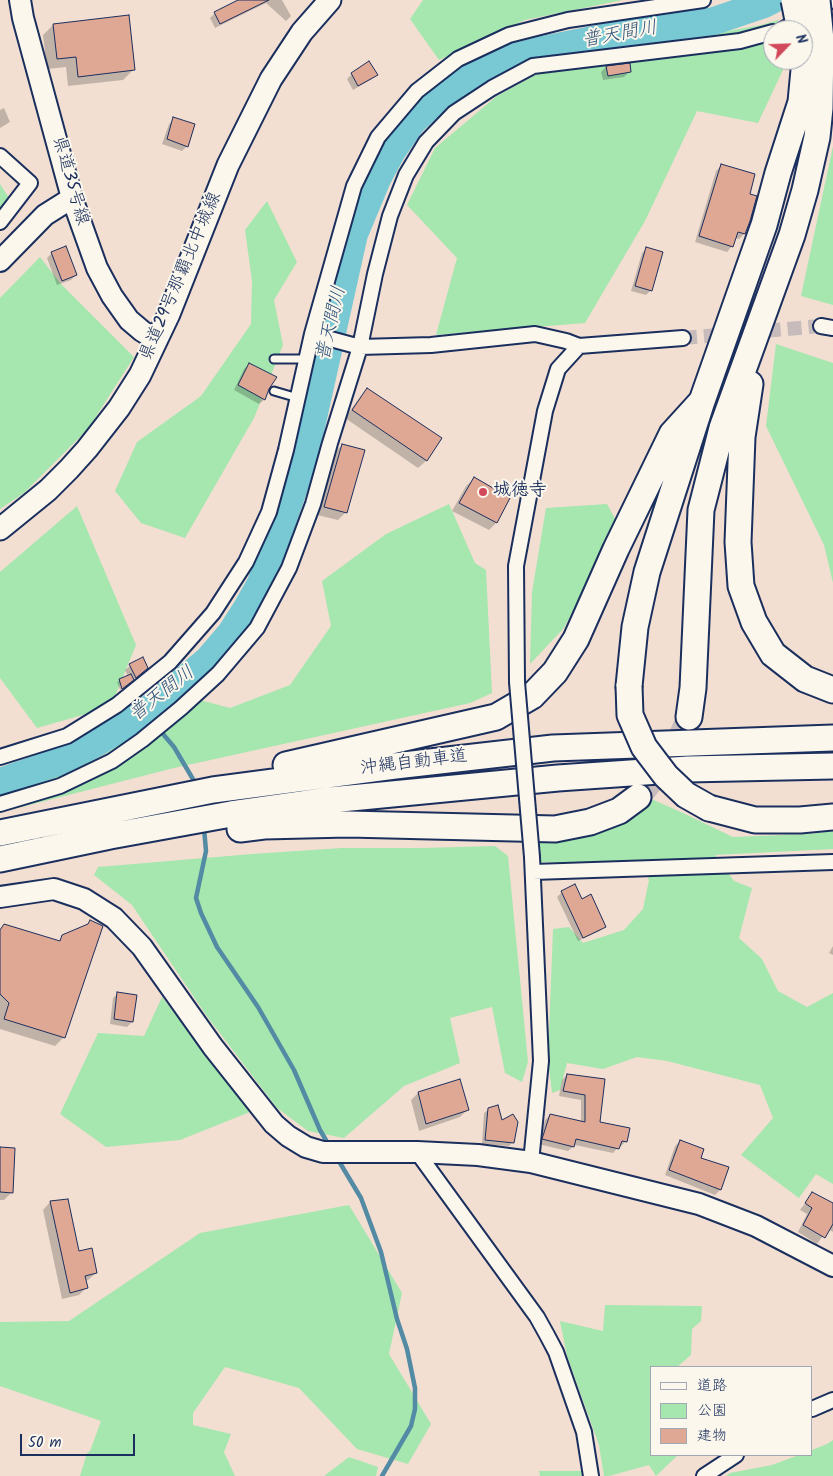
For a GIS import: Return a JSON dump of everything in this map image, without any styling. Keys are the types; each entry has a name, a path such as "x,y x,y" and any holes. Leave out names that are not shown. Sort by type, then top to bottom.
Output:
{"highway":[{"path":"794,0 801,20"},
{"path":"813,20 817,0"},
{"path":"804,70 801,102 778,173 764,225 702,402 647,572 635,627 629,686 630,715 644,747 666,776 686,795 709,808 755,820 800,820 833,817"},
{"path":"689,717 693,688 701,510 722,428 792,235 805,190 818,137 820,108 813,70"},
{"path":"759,327 742,437 738,542 741,586 754,622 773,654 805,679 833,690"},
{"path":"213,790 255,772 496,717 532,696 555,672 576,639 616,549 672,434 702,402"},
{"name":"沖縄自動車道","path":"0,833 213,790 309,776 553,748 833,738"},
{"name":"沖縄自動車道","path":"0,859 110,836 231,814 330,800 558,778 688,769 833,766"},
{"path":"110,836 183,837 264,826 348,824 555,829 590,822 619,811 638,797"}],"main road":[{"name":"県道29号那覇北中城線","path":"0,529 48,490 87,449 119,408 140,375 179,288 228,166 271,79 302,32 330,0"}],"street":[{"name":"県道35号線","path":"20,0 23,18 72,198 97,268 128,320 156,340"},
{"path":"0,758 67,736 117,705 170,662 213,614 246,562 269,512 286,450 312,334 354,186 378,137 418,92 458,59 509,35 568,20 703,0"},
{"path":"799,20 832,0"},
{"path":"0,804 60,786 112,761 150,734 218,674 257,628 289,568 314,504 330,443 360,347 375,274 390,216 406,175 426,142 454,113 492,88 533,66 740,41 763,35"},
{"path":"0,156 30,183 0,222"},
{"path":"0,261 45,214 72,198"},
{"path":"312,334 360,347 431,345 535,334 579,346 683,338"},
{"path":"531,1162 541,1061 533,872 517,682 516,566 545,411 558,369 579,346"},
{"path":"533,872 833,862"},
{"path":"0,897 54,890 84,899 114,918 142,947 213,1047 274,1124 288,1136 306,1147 323,1152 417,1152 478,1155 531,1162 700,1204 756,1226 833,1266"},
{"path":"417,1152 537,1317 548,1335 556,1352 584,1432 591,1476"},
{"path":"813,1409 833,1400"},
{"path":"704,1476 734,1456"}],"lane":[{"path":"274,359 306,359"},
{"path":"274,391 298,398"}],"green space":[{"path":"423,0 623,0 525,20 439,60 410,19"},
{"path":"763,24 763,70 783,70 758,123 697,111 645,221 585,323 436,335 457,258 407,205 435,148 497,96 541,72 668,42"},
{"path":"833,146 833,305 801,296"},
{"path":"0,184 9,198 0,210"},
{"path":"267,201 297,262 274,300 283,345 254,418 185,538 141,523 115,491 137,442 201,396 251,324 252,281 245,230"},
{"path":"40,257 61,284 134,357 88,429 24,493 0,509 0,298"},
{"path":"776,344 833,363 833,583 824,545 766,426"},
{"path":"449,504 475,563 486,570 492,693 470,703 174,768 10,810 9,791 103,756 185,696 230,708 290,685 331,626 322,581 386,534"},
{"path":"607,504 618,524 564,628 530,664 532,592 546,508"},
{"path":"77,506 136,645 113,701 86,714 37,728 0,678 0,572"},
{"path":"647,797 733,837 809,834 833,831 833,849 715,855 734,881 752,888 739,938 762,959 778,991 807,1007 833,993 833,1184 816,1174 799,1198 741,1155 773,1118 760,1085 667,1061 637,1057 603,1069 567,1063 560,1090 552,1093 548,1058 553,929 569,927 583,943 624,930 643,909 649,880 641,864 541,862 539,843 595,832"},
{"path":"495,846 508,856 528,1062 522,1082 505,1073 492,1007 450,1018 460,1063 404,1086 344,1138 308,1131 277,1108 206,1015 132,905 94,875 98,867 252,854 342,848"},
{"path":"162,997 250,1112 180,1140 106,1147 60,1114 98,1033 144,1036"},
{"path":"349,1205 402,1293 389,1354 431,1424 408,1464 357,1449 299,1388 225,1367 193,1413 193,1425 231,1434 224,1452 235,1476 80,1476 87,1453 90,1451 101,1421 0,1386 0,1322 69,1321 200,1233"},
{"path":"605,1305 702,1306 701,1321 692,1329 691,1355 678,1366 650,1366 650,1456 677,1456 656,1476 649,1465 604,1476 599,1445 567,1356 560,1321 603,1331"},
{"path":"833,1440 833,1476 726,1476 730,1473 772,1465 796,1456 813,1456 813,1450"},
{"path":"349,1457 378,1467 376,1476 324,1476"},
{"path":"539,1471 582,1471 584,1476 540,1476"}],"building":[{"path":"238,0 269,0 220,24 214,12"},
{"path":"129,15 135,70 78,77 76,57 57,59 53,24"},
{"path":"369,61 378,75 358,86 351,73"},
{"path":"630,63 631,72 608,76 606,66"},
{"path":"173,117 195,124 188,147 167,139"},
{"path":"721,164 755,174 750,194 757,196 750,221 745,234 738,232 733,247 699,236"},
{"path":"66,246 77,275 62,281 51,252"},
{"path":"646,247 663,252 652,291 635,286"},
{"path":"249,363 277,377 269,389 265,400 238,385"},
{"path":"367,388 442,438 427,461 352,410"},
{"path":"342,444 365,450 347,513 324,507"},
{"path":"474,477 510,498 497,523 459,503"},
{"path":"143,657 148,668 136,678 129,664"},
{"path":"131,674 134,680 122,689 119,679"},
{"path":"575,884 582,899 591,894 606,927 583,938 561,891"},
{"path":"90,920 103,926 65,1038 4,1019 9,1003 0,994 0,930 4,924 60,941 62,935 88,924"},
{"path":"117,992 137,995 133,1022 114,1019"},
{"path":"567,1074 605,1079 600,1122 630,1128 627,1142 622,1141 619,1149 576,1139 574,1147 542,1139 550,1114 585,1122 585,1095 563,1091"},
{"path":"460,1079 469,1110 426,1124 418,1092"},
{"path":"498,1105 502,1120 513,1114 518,1122 514,1143 485,1140 488,1108"},
{"path":"680,1140 704,1149 701,1158 729,1167 721,1190 669,1170"},
{"path":"0,1147 15,1148 13,1193 0,1192"},
{"path":"812,1192 833,1203 833,1224 825,1238 803,1225 812,1208 805,1203"},
{"path":"68,1199 79,1251 92,1248 97,1273 85,1276 88,1288 70,1293 50,1201"}],"waterway":[{"name":"普天間川","path":"0,782 60,761 96,743 147,711 208,660 231,633 247,608 261,583 304,458 354,234 377,179 392,151 412,122 435,101 463,80 495,62 542,50 623,34 714,21 772,0"},
{"path":"147,711 174,747 197,786"},
{"path":"204,828 206,851 196,898 201,913 217,947 258,1007 294,1070 320,1130 330,1147"},
{"path":"337,1158 361,1198 381,1252 397,1319 407,1349 415,1388 415,1409 411,1426 382,1476"}],"tunnel":[{"path":"683,338 821,326"},
{"path":"638,797 662,768 680,739 689,717"}],"place":[{"name":"城徳寺","path":"483,492"}]}
